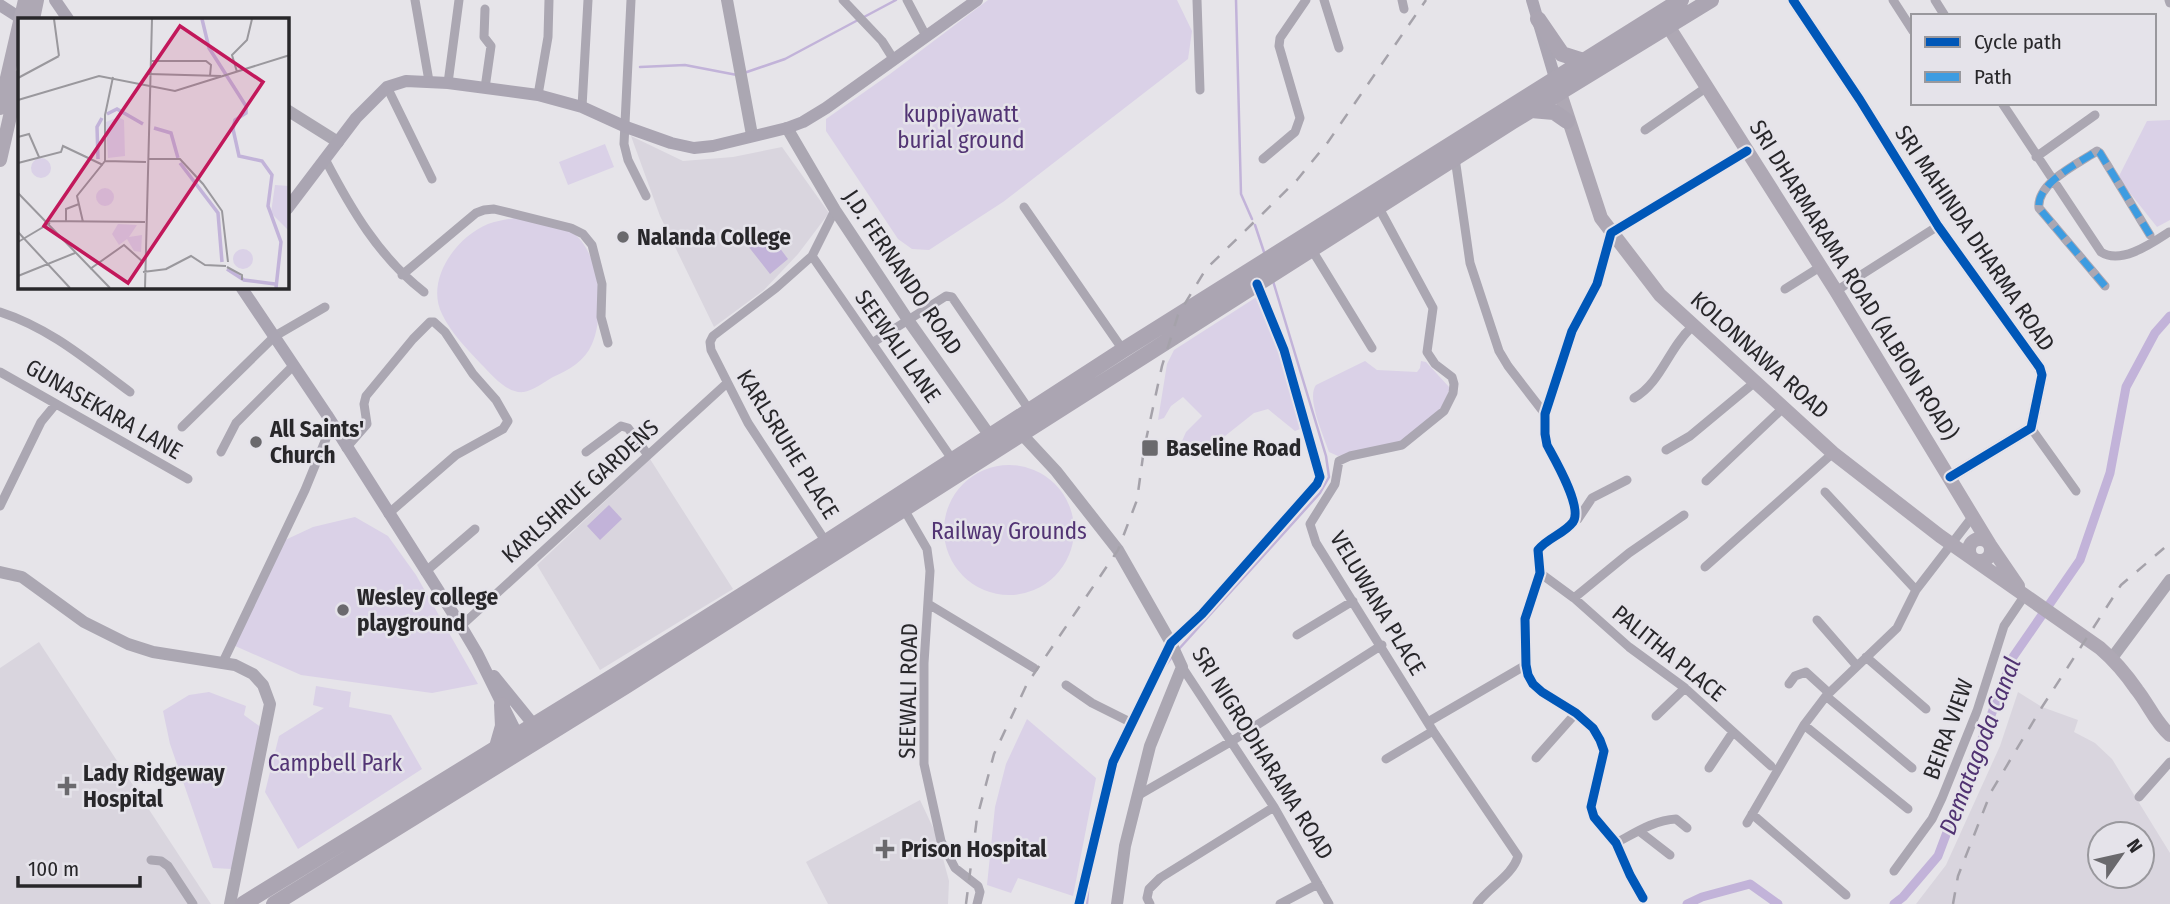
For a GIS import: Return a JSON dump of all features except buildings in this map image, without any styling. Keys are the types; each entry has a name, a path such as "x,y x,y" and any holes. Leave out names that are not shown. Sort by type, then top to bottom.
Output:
{"highway":[{"path":"537,731 905,510 1017,429 1664,20 1681,0"},
{"path":"274,904 953,458 990,436 1017,429 1030,411 1122,350 1267,271 1312,250 1531,110 1584,61 1664,20 1711,0"},
{"path":"1538,19 1562,54 1584,61"},
{"path":"1531,110 1554,112 1567,121"},
{"path":"497,747 503,726 502,705"},
{"path":"243,904 497,747 522,741"}],"main road":[{"path":"0,3 24,0 27,18"},
{"path":"27,18 37,0"},
{"path":"289,206 356,118 387,87 406,81 429,81 538,94 582,107 671,144 694,148 713,146 803,122 977,0"},
{"path":"1532,0 1557,86"},
{"path":"54,1 67,18"},
{"path":"0,3 27,18"},
{"name":"SRI DHARMARAMA ROAD (ALBION ROAD)","path":"1664,20 1836,291 1990,545 2024,594"},
{"path":"0,108 18,48"},
{"path":"0,160 18,81"},
{"name":"KOLONNAWA ROAD","path":"1557,86 1601,218 1660,295 1833,453 1952,544 2112,659 2138,691 2160,726 2170,735"},
{"path":"242,289 461,626 522,741"},
{"path":"1975,560 1969,551 1974,541 1981,539 1990,545"},
{"path":"477,653 537,731"}],"street":[{"path":"415,0 429,81"},
{"path":"448,83 459,0"},
{"path":"538,94 548,37 549,0"},
{"path":"582,107 588,0"},
{"path":"631,0 624,144 628,160 646,195"},
{"path":"727,0 752,135"},
{"path":"843,0 881,41 894,60"},
{"path":"907,0 926,36"},
{"path":"1197,0 1200,90"},
{"path":"1263,159 1295,132 1300,118 1279,46 1280,38 1306,0"},
{"path":"1324,0 1339,48"},
{"name":"SRI MAHINDA DHARMA ROAD","path":"1793,0 1860,100 1938,226 2040,368 2042,375 2031,428"},
{"path":"1894,0 1911,28"},
{"path":"485,9 484,37 491,46 485,88"},
{"path":"387,87 432,178"},
{"path":"1645,130 1707,87"},
{"path":"2002,105 2101,252 2107,256 2123,255 2145,247 2169,232"},
{"path":"289,111 338,142"},
{"path":"2036,157 2095,115"},
{"name":"J.D. FERNANDO ROAD","path":"787,128 835,210 990,436"},
{"path":"1573,522 1576,510 1548,445 1545,414 1572,331 1597,284 1611,233 1747,151"},
{"path":"2105,286 2039,208 2039,202 2051,181 2097,151 2101,153 2150,235"},
{"path":"325,159 374,243 402,275 424,292"},
{"path":"1455,159 1470,263 1499,351 1507,366 1545,414"},
{"path":"1024,206 1122,350"},
{"name":"VELUWANA PLACE","path":"1379,208 1433,308 1427,352 1429,357 1452,377 1454,384 1444,411 1402,445 1350,456 1339,461 1335,484 1310,524 1316,543 1382,645 1430,727 1518,856 1517,863 1485,892 1476,904"},
{"path":"402,275 484,209 559,224 583,234 592,245 602,284 601,317 608,343"},
{"name":"KARLSRUHE PLACE","path":"826,542 748,423 726,384 710,349 710,342 713,336 776,288 812,256 835,210"},
{"path":"1836,291 1938,226"},
{"path":"1312,250 1372,348"},
{"name":"SEEWALI LANE","path":"812,256 953,458"},
{"path":"1785,289 1820,267"},
{"path":"1079,904 1114,762 1172,645 1317,484 1320,477 1284,350 1267,271"},
{"path":"872,343 946,296 952,297 1030,411"},
{"path":"182,427 275,336 325,307"},
{"path":"0,312 28,321 130,392"},
{"path":"346,448 367,424 364,404 366,396 412,339 430,322 435,322 445,332 473,374 496,400 508,421 506,426 456,455 388,514"},
{"path":"1634,398 1648,391 1684,334 1692,327"},
{"path":"221,452 236,423 294,365"},
{"name":"GUNASEKARA LANE","path":"0,372 188,479"},
{"path":"1666,450 1690,436 1755,382"},
{"name":"KARLSHRUE GARDENS","path":"461,626 726,384"},
{"path":"0,506 41,422 55,404"},
{"path":"1706,481 1783,408"},
{"path":"222,664 302,495 332,424"},
{"path":"586,452 621,426 628,428 648,455"},
{"path":"1950,477 2031,428 2077,491"},
{"name":"SRI NIGRODHARAMA ROAD","path":"1017,429 1056,471 1118,551 1181,664 1274,807 1329,904"},
{"path":"1705,566 1833,453"},
{"path":"1627,480 1592,498 1578,519 1542,544 1538,550 1540,573 1525,619 1525,665 1532,684 1576,713 1593,728 1604,751 1591,807 1594,817 1616,844 1643,898"},
{"path":"1825,492 1916,590"},
{"name":"SEEWALI ROAD","path":"905,510 927,550 930,570 930,605 924,663 924,764 941,841 955,869 978,886 978,904"},
{"path":"1574,598 1684,514"},
{"path":"1747,823 1804,725 1827,695 1897,628 1916,590 1973,516"},
{"path":"425,572 475,529"},
{"path":"0,572 22,577 84,622 128,643 153,652 235,665 253,674 263,685 270,704 230,904"},
{"name":"PALITHA PLACE","path":"1540,573 1574,598 1629,647 1685,688 1771,765"},
{"path":"2112,659 2170,580"},
{"name":"BEIRA VIEW","path":"1894,871 1932,819 1942,799 1977,711 2004,626 2024,594"},
{"path":"1297,635 1353,601"},
{"path":"930,605 1034,668"},
{"path":"1817,620 1857,666"},
{"path":"1137,796 1232,741 1382,645"},
{"path":"1866,657 1926,709"},
{"path":"1117,904 1125,846 1150,746 1181,664"},
{"path":"1386,759 1525,665"},
{"path":"1789,684 1795,676 1806,672 1827,695 1912,768"},
{"path":"1066,685 1092,703 1132,723"},
{"path":"1656,716 1685,688"},
{"path":"1536,758 1576,713"},
{"path":"1804,725 1908,809"},
{"path":"1709,768 1733,732"},
{"path":"2139,797 2170,762"},
{"path":"1150,904 1147,898 1149,889 1160,878 1274,807"},
{"path":"1752,814 1846,895"},
{"path":"1616,844 1667,819 1676,819 1687,828"},
{"path":"1639,831 1670,855"},
{"path":"151,860 161,861 168,866 193,904"},
{"path":"1280,904 1318,884"}],"shaded area":[{"path":"631,136 683,161 733,157 782,147 829,213 798,254 764,290 714,327 660,216"},
{"path":"767,231 788,259 770,274 748,246"},
{"path":"650,459 733,589 600,670 537,565"},
{"path":"609,505 622,519 600,540 587,526"},
{"name":"Lady Ridgeway Hospital","path":"39,642 211,904 0,904 0,668"},
{"path":"2018,692 2042,707 2078,720 2074,732 2095,743 2112,759 2150,820 2086,820 2086,890 2156,890 2156,830 2170,853 2170,904 1916,904 1946,865 2000,746"},
{"name":"Prison Hospital","path":"920,800 937,836 949,881 948,904 828,904 806,862"}],"green space":[{"name":"kuppiyawatt burial ground","path":"988,0 1177,0 1192,31 1188,59 1003,202 929,250 912,249 898,239 826,131 826,119"},
{"path":"2170,120 2170,220 2157,227 2118,178 2147,121"},
{"path":"605,144 614,167 568,185 559,162"},
{"path":"514,218 565,229 580,240 594,267 599,300 596,332 592,344 581,360 524,392 506,387 481,364 450,328 438,301 441,274 455,249 476,230 491,223"},
{"path":"1255,298 1260,299 1274,330 1300,429 1295,431 1268,409 1254,413 1196,459 1182,441 1186,432 1202,416 1183,397 1171,406 1164,418 1158,420 1167,364 1174,350"},
{"path":"1365,361 1377,370 1417,372 1421,361 1426,362 1450,388 1440,412 1398,443 1338,456 1329,452 1314,408 1313,391 1316,385"},
{"name":"Railway Grounds","path":"1009,465 1034,470 1055,484 1069,505 1074,530 1069,555 1055,576 1034,590 1009,595 984,590 963,576 949,555 944,530 949,505 963,484 984,470"},
{"name":"Wesley college playground","path":"355,517 388,536 416,575 478,684 432,693 301,675 233,645 283,541 313,527"},
{"name":"Campbell Park","path":"316,686 351,692 349,707 391,715 422,769 298,849 265,792 279,736 324,708 313,705"},
{"path":"209,692 246,706 244,715 262,728 232,869 213,868 170,744 163,711 189,695"},
{"path":"1027,719 1096,778 1073,896 1018,878 1011,893 987,885 995,807 1006,764"}],"waterway":[{"path":"864,17 896,0"},
{"path":"1236,0 1241,194 1252,219"},
{"path":"744,73 785,59 858,20"},
{"path":"640,67 685,65 737,75"},
{"path":"1255,225 1265,255"},
{"path":"1178,650 1320,493 1329,477 1326,456 1273,281"},
{"name":"Dematagoda Canal","path":"1894,904 1938,856 2013,657 2080,560 2110,473 2126,387 2155,333 2170,316"},
{"path":"1163,669 1171,658"},
{"path":"1091,872 1114,777"},
{"path":"1087,904 1089,879"},
{"name":"Dematagoda Canal","path":"1687,904 1702,897 1750,884 1778,904"}],"railway":[{"path":"966,904 977,818 994,754 1027,684 1118,550 1137,500 1144,449 1162,366 1178,315 1206,269 1297,180 1328,142 1426,0"},
{"path":"1953,904 1958,876 1991,792 2042,707 2121,585 2170,543"}],"marked path":[{"path":"2105,286 2039,208 2044,190 2051,182 2097,151 2150,235"}],"cycle path":[{"path":"1793,0 1860,100 1938,226 2040,368 2042,375 2031,428 1950,477"},
{"path":"1643,898 1616,843 1594,817 1591,807 1604,751 1600,740 1593,728 1576,713 1542,692 1528,675 1525,619 1540,573 1538,550 1569,526 1575,515 1567,484 1547,445 1545,414 1572,331 1597,284 1611,233 1747,151"},
{"path":"1079,904 1113,762 1171,643 1202,614 1317,484 1320,477 1284,350 1257,284"}],"place":[{"name":"Nalanda College","path":"623,237"},
{"name":"All Saints' Church","path":"256,442"},
{"name":"Baseline Road","path":"1150,448"},
{"name":"Wesley college playground","path":"343,610"},
{"name":"Lady Ridgeway Hospital","path":"67,786"},
{"name":"Prison Hospital","path":"885,849"}]}
